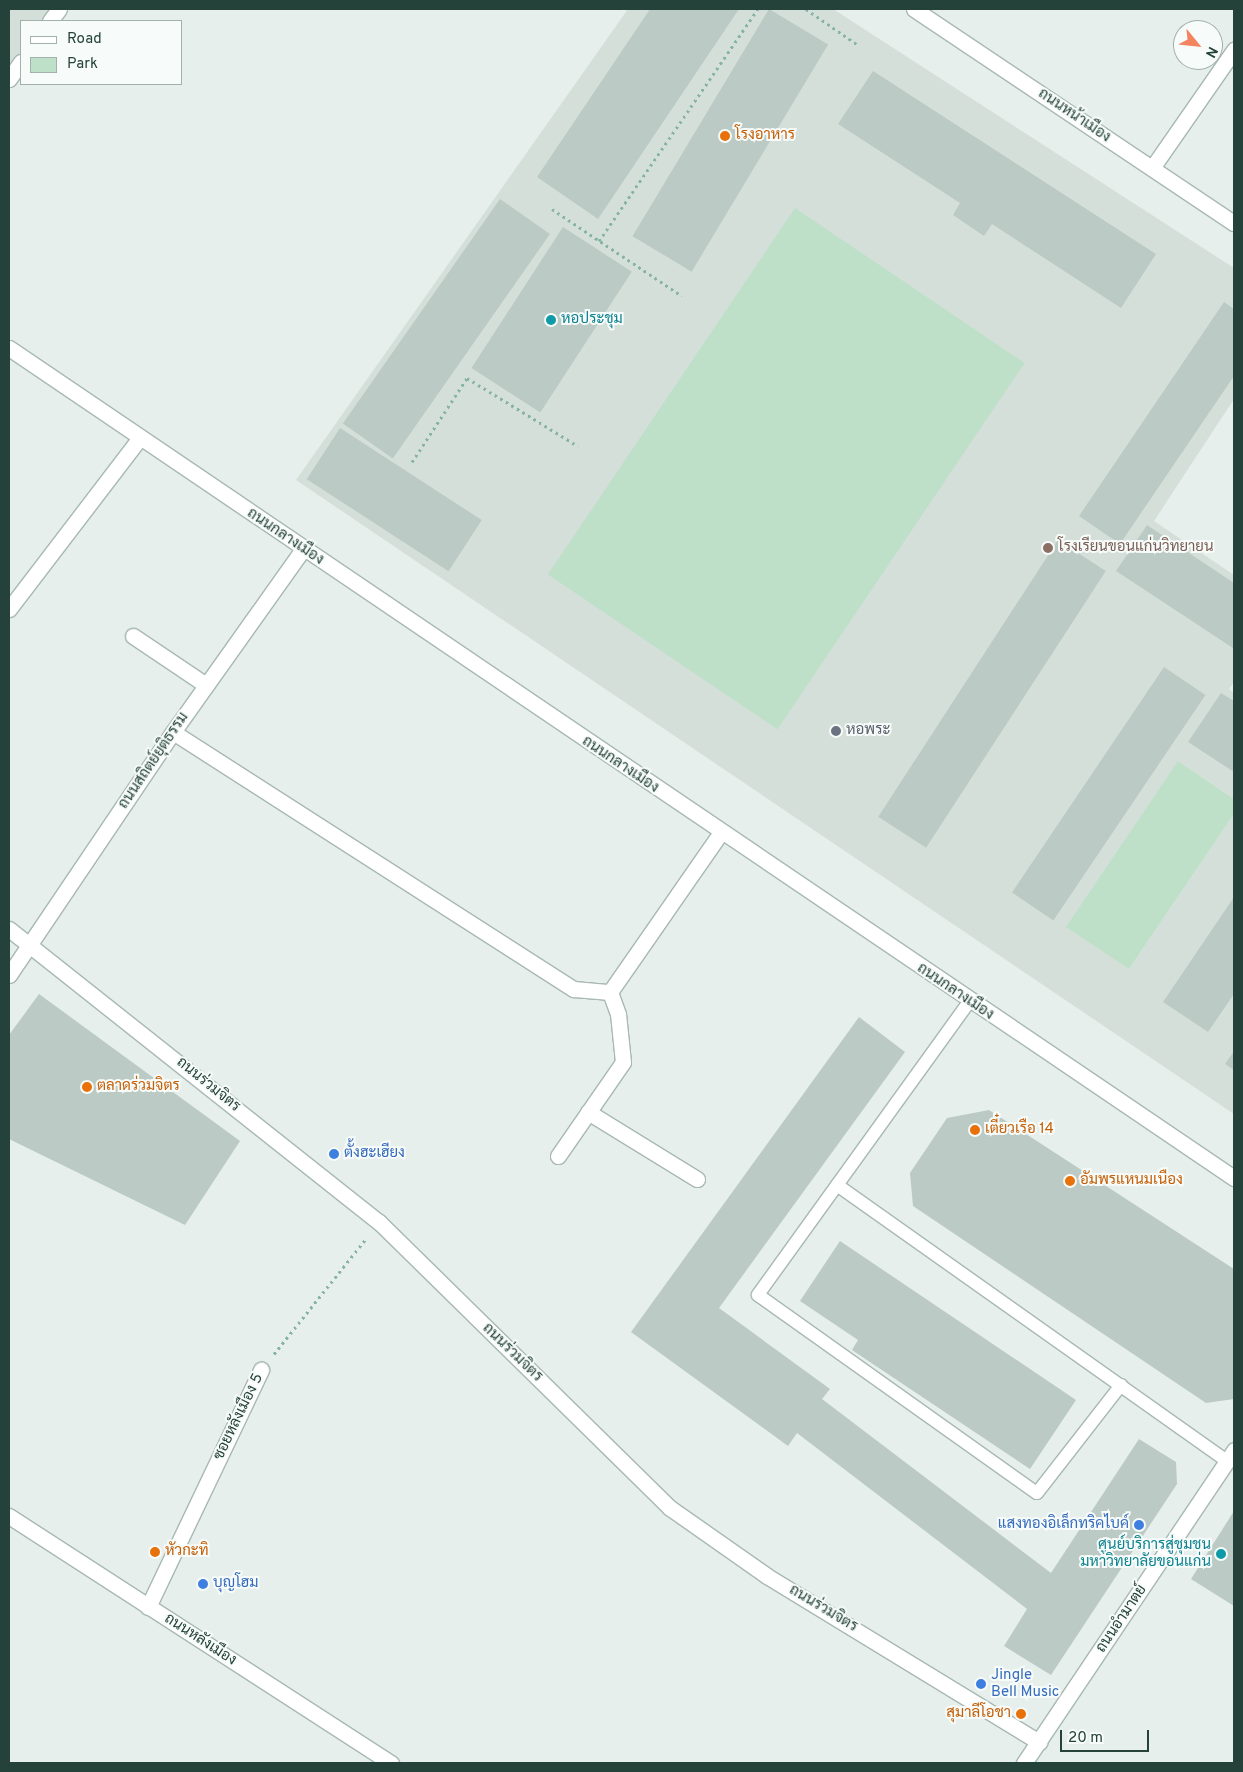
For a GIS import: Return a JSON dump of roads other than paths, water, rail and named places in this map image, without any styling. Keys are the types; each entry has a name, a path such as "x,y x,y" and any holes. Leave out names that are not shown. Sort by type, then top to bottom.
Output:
{"street":[{"path":"51,20 59,9"},
{"name":"ถนนหน้าเมือง","path":"914,9 1234,223"},
{"path":"1152,168 1234,50"},
{"path":"9,79 20,63"},
{"name":"ถนนกลางเมือง","path":"9,348 139,439 720,834 1234,1178"},
{"path":"9,609 139,439"},
{"name":"ถนนสถิตย์ยุติธรรม","path":"9,975 173,732 303,549"},
{"path":"133,636 206,685"},
{"path":"173,732 574,990 610,992"},
{"path":"610,992 720,834"},
{"name":"ถนนร่วมจิตร","path":"9,929 31,943 379,1222 670,1508 767,1576 1039,1742"},
{"path":"558,1156 623,1062 618,1014 610,992"},
{"path":"588,1112 697,1179"},
{"name":"ซอยหลังเมือง 5","path":"148,1607 261,1370"},
{"name":"ถนนอำมาตย์","path":"1024,1763 1230,1455"},
{"name":"ถนนหลังเมือง","path":"9,1516 391,1763"}],"lane":[{"path":"969,1002 758,1295 1037,1492 1121,1385"},
{"path":"838,1184 1121,1385 1230,1455"}],"place":[{"name":"โรงอาหาร","path":"725,136"},
{"name":"หอประชุม","path":"551,320"},
{"name":"โรงเรียนขอนแก่นวิทยายน","path":"1048,548"},
{"name":"หอพระ","path":"836,731"},
{"name":"ตลาดร่วมจิตร","path":"87,1087"},
{"name":"เตี๋ยวเรือ 14","path":"975,1130"},
{"name":"ตั้งฮะเฮียง","path":"334,1154"},
{"name":"อัมพรแหนมเนือง","path":"1070,1181"},
{"name":"แสงทองอิเล็กทริคไบค์","path":"1139,1525"},
{"name":"หัวกะทิ","path":"155,1552"},
{"name":"ศูนย์บริการสู่ชุมชน มหาวิทยาลัยขอนแก่น","path":"1221,1554"},
{"name":"บุญโฮม","path":"203,1584"},
{"name":"Jingle Bell Music","path":"981,1684"},
{"name":"สุมาลีโอชา","path":"1021,1714"}]}
